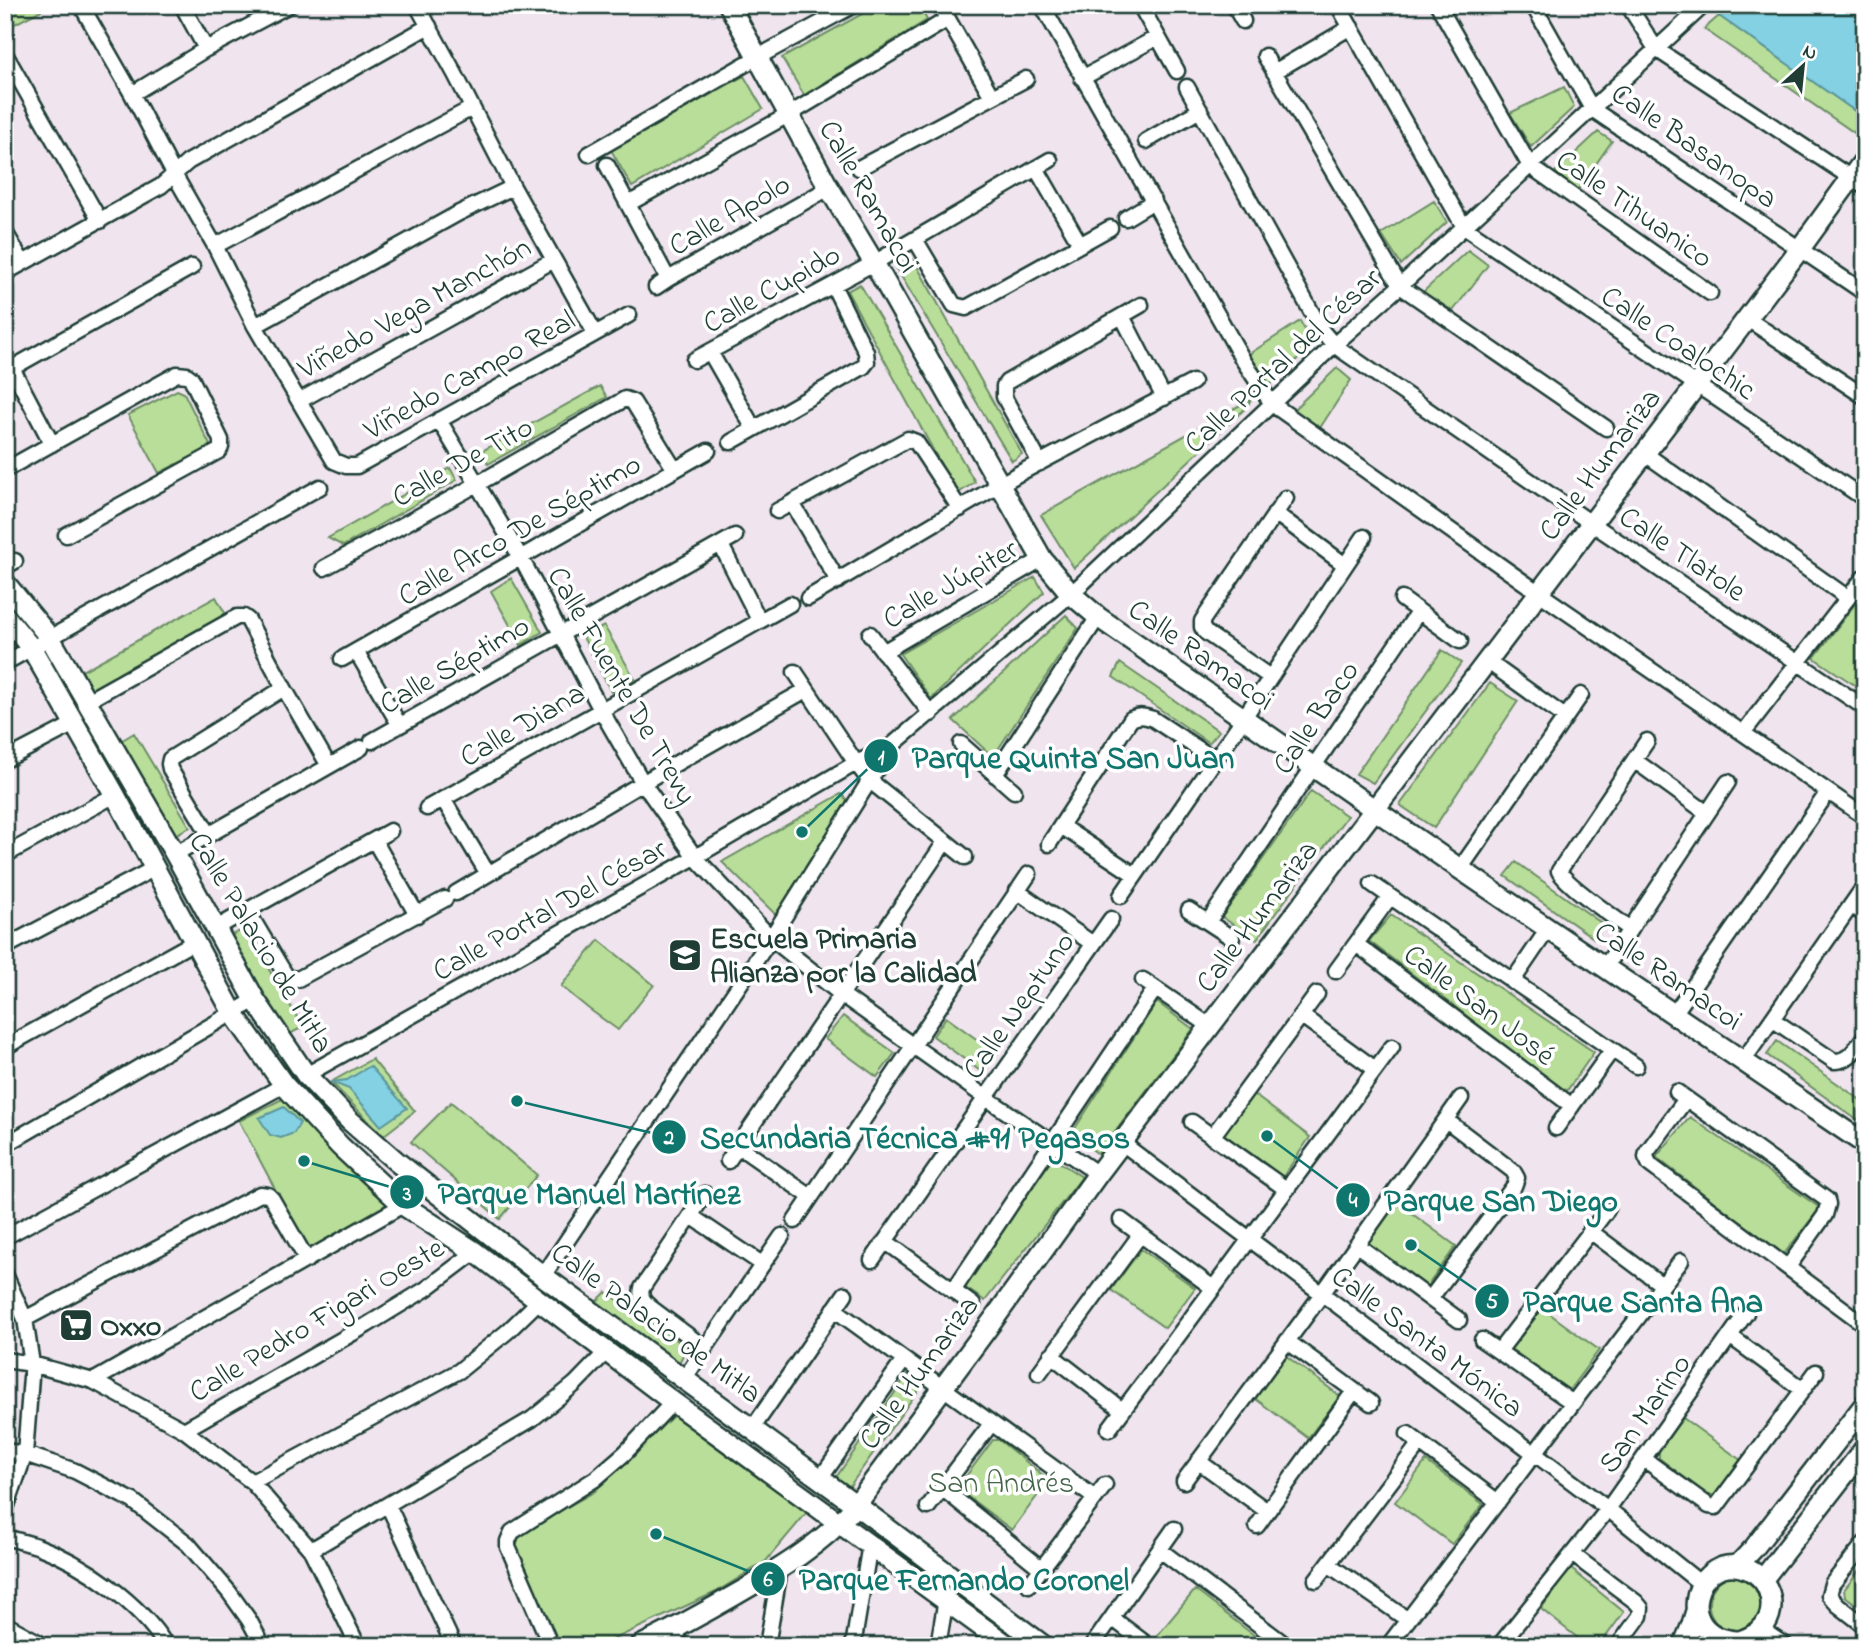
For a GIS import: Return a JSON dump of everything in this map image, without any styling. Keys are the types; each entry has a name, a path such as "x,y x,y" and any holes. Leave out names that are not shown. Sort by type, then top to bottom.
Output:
{"main road":[{"name":"Calle Ramacoi","path":"729,5 829,188 1042,559 1071,594 1098,617 1312,767 1865,1144"},
{"name":"Calle Humariza","path":"640,1646 677,1637 780,1569 841,1523 856,1505 1098,1174 1374,808 1746,318 1799,250 1858,182 1865,159"},
{"name":"Calle Palacio de Mitla","path":"5,583 50,638 88,701 255,1000 306,1075 349,1120 397,1162 543,1276 1044,1646"},
{"name":"Calle Palacio de Mitla","path":"5,616 32,649 233,1013 284,1085 340,1146 403,1205 475,1252 673,1402 1008,1646"},
{"path":"1737,1566 1754,1548 1865,1404"},
{"path":"1763,1579 1865,1448"},
{"path":"1683,1646 1696,1611 1696,1597 1701,1584 1710,1573 1723,1567 1749,1569 1763,1579 1768,1588 1771,1603 1769,1617 1751,1637 1733,1643 1711,1634 1701,1624 1696,1611"}],"street":[{"path":"81,5 215,246 255,326 299,401"},
{"path":"182,5 206,49"},
{"path":"132,94 206,49 289,5"},
{"path":"418,5 513,187 595,333"},
{"path":"589,154 854,5"},
{"path":"940,5 992,97"},
{"path":"1042,5 1237,349 1272,404 1539,593 1865,817"},
{"path":"1140,5 1177,71"},
{"path":"1234,5 1243,21"},
{"path":"1338,5 1464,227"},
{"path":"1438,5 1530,166"},
{"name":"Calle Basanopa","path":"1533,5 1592,109 1865,293"},
{"path":"1628,5 1656,50 1858,182"},
{"name":"Calle Portal del César","path":"890,747 1071,594 1334,345 1704,5"},
{"path":"607,165 628,204 790,114 948,19"},
{"path":"5,273 162,186 188,162 429,26"},
{"path":"1275,72 1351,27"},
{"path":"1082,78 1158,37"},
{"path":"5,54 100,221"},
{"path":"1265,56 1400,286 1606,428"},
{"path":"859,168 1026,79"},
{"path":"1187,87 1322,331 1334,345"},
{"path":"215,246 472,108"},
{"path":"1146,141 1200,110"},
{"name":"Calle Cupido","path":"694,360 874,263 1050,160"},
{"name":"Calle Tihuanico","path":"1530,166 1710,293"},
{"path":"1036,168 1080,244"},
{"path":"255,326 459,213 513,187"},
{"name":"Calle Apolo","path":"628,204 662,283 829,188"},
{"path":"1126,218 1154,201"},
{"name":"Calle Coalochic","path":"1464,227 1865,499"},
{"path":"915,239 954,305 966,308 1110,228"},
{"path":"5,232 23,263"},
{"name":"Viñedo Vega Manchón","path":"299,401 554,260"},
{"path":"52,444 9,370 192,267"},
{"path":"731,442 863,367 867,362 868,357 833,285"},
{"path":"1040,463 1004,397 1004,386 1141,305"},
{"name":"Viñedo Campo Real","path":"299,401 334,461 346,466 357,466 629,315"},
{"path":"1122,316 1164,398"},
{"path":"1746,318 1865,397"},
{"name":"Calle Tlatole","path":"1334,345 1865,708"},
{"path":"710,352 754,429"},
{"path":"5,470 177,374 182,373 191,378 222,443 219,451 66,535"},
{"path":"808,598 1040,463 1193,382"},
{"name":"Calle De Tito","path":"324,568 625,399 633,402 675,470"},
{"name":"Calle Fuente De Trevy","path":"439,420 521,558 601,710 643,783 695,857 771,938 842,995 1098,1174"},
{"path":"777,512 908,439 913,439 918,444 960,509"},
{"name":"Calle Arco De Séptimo","path":"342,659 708,451"},
{"path":"1644,453 1848,598"},
{"path":"5,663 320,487"},
{"path":"1270,677 1205,632 1202,627 1204,617 1286,498"},
{"path":"792,503 838,580"},
{"path":"1275,513 1345,565"},
{"name":"Calle Séptimo","path":"175,854 399,724 734,536"},
{"path":"1121,896 1364,537"},
{"path":"721,545 760,620"},
{"name":"Calle Júpiter","path":"884,652 1042,559"},
{"path":"1743,733 1865,576"},
{"path":"1402,599 1460,641"},
{"name":"Calle Diana","path":"427,808 790,604"},
{"name":"Calle Baco","path":"1208,922 1419,611"},
{"path":"88,701 237,617 244,617 329,766"},
{"path":"995,775 1098,617"},
{"path":"870,634 931,714"},
{"path":"356,651 399,724"},
{"path":"1487,661 1565,717"},
{"path":"795,673 869,779 965,857"},
{"path":"209,834 170,769 170,759 285,688"},
{"path":"247,910 285,974 289,978 298,979 451,896 806,690"},
{"path":"1460,869 1581,695"},
{"path":"1049,844 1132,719 1144,716 1153,719 1214,759"},
{"path":"5,760 74,723"},
{"path":"1630,929 1570,883 1559,871 1647,741"},
{"path":"961,744 1014,791"},
{"path":"543,1276 771,938 890,747"},
{"name":"Calle Portal Del César","path":"306,1075 695,857 856,763 890,747"},
{"path":"1634,760 1707,813"},
{"path":"1605,967 1728,782"},
{"path":"1674,1014 1828,792"},
{"path":"5,855 115,795"},
{"path":"443,799 488,874"},
{"path":"1061,826 1135,875"},
{"path":"216,928 390,831"},
{"path":"374,840 416,915"},
{"path":"728,1161 945,842"},
{"path":"5,947 155,868"},
{"path":"795,1221 1029,874"},
{"name":"Calle San José","path":"1372,884 1636,1066"},
{"path":"1017,891 1093,944"},
{"path":"1744,1061 1861,891"},
{"path":"1336,971 1390,897"},
{"path":"1851,905 1865,915"},
{"path":"1189,909 1232,937"},
{"name":"Calle Neptuno","path":"872,1260 1111,919"},
{"name":"Calle San José","path":"1512,982 1548,929"},
{"path":"5,1047 194,942"},
{"name":"Calle San José","path":"1356,944 1572,1106"},
{"path":"1143,980 1210,1027"},
{"path":"953,1291 1155,989"},
{"path":"1212,1137 1317,994"},
{"path":"5,1145 255,1000"},
{"path":"1302,1016 1375,1069"},
{"path":"1772,1019 1834,1061 1850,1056 1865,1036"},
{"path":"1109,1429 1392,1047"},
{"name":"Calle San José","path":"1556,1128 1612,1050"},
{"path":"5,1237 284,1085"},
{"path":"1788,1268 1825,1215 1827,1200 1682,1096 1647,1152 1650,1166 1865,1325"},
{"path":"1184,1481 1322,1294 1461,1098"},
{"path":"1430,1299 1514,1186 1517,1178 1513,1171 1446,1120"},
{"path":"1192,1122 1286,1189"},
{"name":"Calle Santa Mónica","path":"1122,1143 1608,1509 1701,1584"},
{"path":"738,1146 811,1196"},
{"path":"25,1318 260,1194 268,1195 272,1199 307,1260"},
{"path":"705,1194 640,1294 643,1301 705,1348"},
{"path":"93,1381 403,1205"},
{"path":"1499,1351 1607,1210"},
{"path":"691,1216 762,1264"},
{"path":"1121,1220 1213,1288"},
{"path":"1591,1231 1662,1285"},
{"path":"1039,1373 1140,1235"},
{"path":"684,1379 782,1236"},
{"path":"885,1241 972,1305"},
{"path":"1357,1245 1459,1320"},
{"name":"Calle Pedro Figari Oeste","path":"184,1430 426,1289 475,1252"},
{"path":"1388,1646 1681,1261"},
{"path":"5,1274 25,1318 32,1364 25,1454 5,1511"},
{"path":"752,1429 845,1294"},
{"path":"252,1482 459,1371 509,1331 539,1301"},
{"path":"834,1309 1095,1498"},
{"name":"San Marino","path":"1499,1646 1608,1509 1746,1313"},
{"path":"1730,1336 1802,1390"},
{"path":"1482,1340 1573,1403"},
{"path":"1287,1341 1371,1404"},
{"path":"311,1550 532,1419 575,1384 606,1352"},
{"path":"1051,1355 1122,1410"},
{"path":"5,1360 32,1364 93,1381 184,1430 252,1482 311,1550 358,1646"},
{"path":"820,1479 904,1360"},
{"path":"1644,1459 1709,1506 1716,1507 1816,1372"},
{"path":"1257,1526 1354,1391"},
{"path":"551,1646 508,1547 509,1536 594,1479 625,1453 673,1402"},
{"path":"928,1507 991,1424"},
{"path":"1316,1580 1414,1439 1498,1502"},
{"path":"5,1451 25,1454 75,1471 133,1501 188,1544 229,1592 263,1646"},
{"path":"1198,1461 1268,1511"},
{"path":"1029,1586 1105,1485"},
{"path":"942,1488 1042,1569"},
{"path":"388,1505 454,1646"},
{"path":"1092,1646 1174,1529"},
{"path":"5,1537 38,1547 70,1562 116,1591 157,1631 166,1646"},
{"path":"1865,1543 1832,1584 1829,1595 1865,1626"},
{"path":"853,1646 870,1544"},
{"path":"1160,1549 1287,1646"},
{"path":"1572,1555 1642,1608 1640,1616 1618,1646"},
{"path":"1328,1564 1408,1620"},
{"path":"767,1646 780,1569"},
{"path":"938,1646 946,1599"},
{"path":"1112,1618 1149,1646"},
{"path":"5,1624 45,1646"},
{"path":"1761,1629 1786,1646"}],"green space":[{"path":"5,5 51,5 9,27 5,21"},
{"path":"878,5 918,5 927,20 804,95 782,58"},
{"path":"1719,16 1865,118 1865,127 1859,136 1704,29"},
{"path":"744,76 763,109 632,187 611,150"},
{"path":"1564,87 1574,107 1531,147 1510,113"},
{"path":"1598,132 1612,141 1577,191 1555,172"},
{"path":"1434,201 1447,222 1401,265 1381,234"},
{"path":"1468,250 1488,265 1453,311 1423,292"},
{"path":"913,259 1022,454 1012,461 895,266"},
{"path":"860,284 975,482 957,494 847,291"},
{"path":"1300,321 1313,344 1268,387 1249,354"},
{"path":"1337,368 1351,380 1318,431 1294,409"},
{"path":"600,386 607,397 488,464 482,451"},
{"path":"177,390 184,393 210,445 208,449 159,473 128,415"},
{"path":"1251,399 1247,407 1074,568 1041,515"},
{"path":"450,468 457,480 343,546 328,538"},
{"path":"1035,577 1044,592 931,699 900,654"},
{"path":"511,578 542,632 521,645 491,591"},
{"path":"1865,591 1865,692 1814,658"},
{"path":"216,597 226,615 94,693 82,671"},
{"path":"1066,615 1078,628 993,757 953,720"},
{"path":"604,626 635,679 611,692 583,637"},
{"path":"1442,650 1461,663 1373,783 1356,774"},
{"path":"1120,663 1219,731 1209,743 1113,677"},
{"path":"1490,683 1518,701 1434,828 1400,805"},
{"path":"134,733 190,827 173,836 119,742"},
{"path":"1311,791 1347,816 1256,940 1222,917"},
{"path":"841,794 849,802 776,915 722,862"},
{"path":"1516,862 1604,925 1595,939 1505,876"},
{"path":"1391,915 1594,1052 1566,1092 1369,941"},
{"path":"245,929 303,1027 286,1036 229,936"},
{"path":"599,940 654,985 618,1030 561,986"},
{"path":"1157,1002 1193,1029 1098,1154 1072,1133"},
{"path":"843,1016 895,1053 877,1077 825,1039"},
{"path":"946,1017 997,1054 983,1073 933,1036"},
{"path":"1777,1041 1865,1103 1865,1111 1857,1120 1767,1055"},
{"path":"372,1059 415,1111 383,1136 331,1082"},
{"path":"1253,1094 1310,1137 1282,1178 1223,1135"},
{"path":"286,1097 391,1206 309,1253 239,1121"},
{"path":"451,1102 537,1175 500,1219 411,1142"},
{"path":"1690,1117 1820,1208 1783,1255 1656,1157"},
{"path":"1053,1158 1082,1177 985,1301 963,1286"},
{"path":"1396,1202 1456,1246 1426,1288 1366,1244"},
{"path":"1141,1249 1195,1288 1165,1328 1111,1290"},
{"path":"606,1292 687,1347 678,1365 596,1302"},
{"path":"1542,1308 1599,1350 1569,1390 1511,1349"},
{"path":"1285,1355 1340,1396 1308,1438 1253,1397"},
{"path":"907,1375 922,1385 849,1487 835,1479"},
{"path":"675,1414 809,1510 766,1561 716,1592 599,1646 561,1646 517,1564 515,1551 518,1539 527,1529 594,1492"},
{"path":"1683,1418 1742,1461 1715,1495 1707,1495 1659,1458 1659,1450"},
{"name":"San Andrés","path":"993,1440 999,1440 1049,1480 1012,1530 959,1490 961,1483"},
{"path":"1426,1461 1483,1504 1452,1544 1395,1502"},
{"path":"1865,1563 1865,1611 1845,1596 1844,1590"},
{"path":"1570,1568 1624,1612 1599,1646 1588,1646 1541,1609"},
{"path":"1730,1575 1749,1577 1765,1598 1757,1624 1741,1631 1730,1631 1721,1627 1710,1612 1712,1591"},
{"path":"1195,1590 1268,1646 1167,1646 1156,1637"}],"water":[{"path":"1731,5 1865,5 1865,118 1719,16"},
{"path":"370,1066 407,1108 381,1126 349,1089 331,1082 347,1080"},
{"path":"284,1107 300,1123 294,1133 281,1138 270,1135 259,1118"}],"place":[{"name":"Parque Quinta San Juan","path":"802,832"},
{"name":"Escuela Primaria Alianza por la Calidad","path":"685,955"},
{"name":"Secundaria Técnica #91 Pegasos","path":"517,1101"},
{"name":"Parque San Diego","path":"1267,1136"},
{"name":"Parque Manuel Martínez","path":"304,1161"},
{"name":"Parque Santa Ana","path":"1411,1245"},
{"name":"Oxxo","path":"76,1325"},
{"name":"Parque Fernando Coronel","path":"656,1534"}]}
